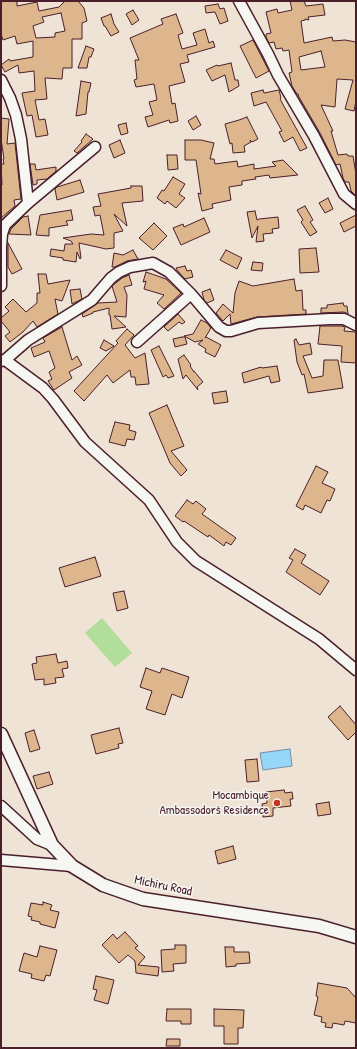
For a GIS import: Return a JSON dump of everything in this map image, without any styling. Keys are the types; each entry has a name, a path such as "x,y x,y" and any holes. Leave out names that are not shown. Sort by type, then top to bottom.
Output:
{"street":[{"path":"239,1 268,54 278,76 314,136 344,194 356,204"},
{"path":"1,80 16,115 21,139 28,203"},
{"path":"1,286 1,247 2,234 5,225 28,203 95,147"},
{"path":"356,325 344,319 330,319 258,323 231,331 226,331 218,327 191,294 169,272 153,262 130,267 119,272 110,278 92,300 28,340 3,361 43,388 85,442 149,500 177,542 196,561 319,639 356,670"},
{"path":"137,342 191,294"},
{"name":"Michiru Road","path":"1,734 52,845 72,866 103,885 143,899 319,926 356,937"},
{"path":"1,806 37,839 52,845"},
{"path":"1,860 72,866"}],"green space":[{"path":"102,618 132,653 115,667 85,633"}],"water":[{"path":"290,749 292,766 263,770 260,753"}],"building":[{"path":"1,1 17,1 17,6 37,2 39,11 59,7 65,1 78,1 84,8 87,21 82,23 82,39 72,39 72,68 63,68 62,79 45,78 47,99 35,100 39,120 45,119 48,135 36,137 32,115 27,116 22,93 35,91 34,71 19,73 18,65 5,72 1,65 9,59 10,61 33,57 33,41 17,44 15,36 3,40 1,34","holes":["61,13 65,31 55,33 55,37 36,38 33,26 44,22 42,17"]},
{"path":"290,1 304,1 306,6 323,4 325,15 308,17 309,20 305,19 301,21 304,43 332,37 333,41 345,40 356,42 356,101 354,111 345,109 353,80 337,79 335,107 321,105 333,131 331,131 338,155 347,154 348,156 353,156 356,174 356,196 351,191 349,182 345,182 340,164 336,165 320,133 292,86 289,73 292,72 289,50 283,51 282,48 276,49 274,42 269,43 266,37 266,34 271,33 266,12 277,9 278,13 292,10","holes":["321,51 325,67 301,70 299,57"]},
{"path":"218,4 220,9 224,8 228,21 220,24 215,12 206,13 205,6"},
{"path":"133,10 139,20 132,25 126,14"},
{"path":"111,14 114,24 119,32 111,36 104,26 101,18"},
{"path":"176,14 183,33 178,35 182,49 197,45 193,33 205,29 209,43 213,41 215,47 187,55 189,62 180,64 185,82 169,86 172,104 175,103 178,121 170,123 169,120 148,127 145,117 153,115 149,102 157,100 154,84 136,87 134,80 137,79 135,60 139,60 130,38 163,24 161,19"},
{"path":"253,40 269,71 256,78 240,46"},
{"path":"86,46 94,49 91,57 89,57 87,68 78,68"},
{"path":"231,63 235,80 238,80 239,86 229,92 225,75 212,81 206,70 217,65"},
{"path":"81,81 91,83 88,92 86,114 76,116"},
{"path":"263,90 264,93 279,90 280,99 307,148 300,151 293,137 284,142 279,132 282,131 266,102 254,106 251,93"},
{"path":"196,116 201,125 193,130 188,121"},
{"path":"247,117 258,139 252,142 250,140 251,142 244,146 245,152 233,153 232,143 230,144 225,124"},
{"path":"1,118 9,119 7,144 15,143 21,199 14,200 15,206 1,218 1,164 4,164 4,159 1,139"},
{"path":"126,123 128,133 121,135 118,125"},
{"path":"86,134 93,139 77,153 74,151 82,142 81,141"},
{"path":"120,140 125,153 114,158 109,145"},
{"path":"185,140 201,140 214,143 210,159 214,159 215,164 237,161 238,167 254,164 254,169 276,166 272,162 283,160 298,175 270,178 269,175 242,181 242,185 229,187 231,200 212,204 213,208 202,211 198,193 201,194 196,160 185,160"},
{"path":"167,155 177,155 178,169 168,170"},
{"path":"30,164 35,164 36,170 56,167 56,171 47,179 37,180 37,184 33,185"},
{"path":"173,177 185,184 179,194 185,198 176,208 167,201 165,204 157,198 162,190 164,191"},
{"path":"80,180 84,192 57,200 55,189 57,187"},
{"path":"131,186 142,186 143,201 122,203 127,226 114,214 123,231 114,233 114,248 106,249 79,243 81,258 80,259 77,252 76,262 50,256 51,249 64,251 65,244 73,244 71,241 63,238 91,234 104,235 100,215 95,216 93,207 101,206 98,194 131,188"},
{"path":"328,198 333,209 325,213 319,203"},
{"path":"305,206 313,220 310,222 317,232 310,236 301,222 303,220 297,210"},
{"path":"71,210 73,220 66,221 68,225 49,228 49,236 36,235 40,215"},
{"path":"255,211 257,220 278,217 279,228 272,229 273,233 263,234 264,241 256,242 258,226 252,238 247,212"},
{"path":"356,215 356,226 344,232 340,223"},
{"path":"28,216 31,235 9,234 11,229 23,217"},
{"path":"204,218 210,232 181,245 173,228 183,224 184,227"},
{"path":"154,223 167,236 153,250 139,238"},
{"path":"8,243 22,269 12,274 8,267"},
{"path":"316,248 319,272 300,273 299,249"},
{"path":"133,250 138,259 127,261 112,267 114,253 123,255"},
{"path":"226,250 242,258 237,269 220,260"},
{"path":"253,262 263,263 262,271 251,270"},
{"path":"185,266 187,271 191,270 193,277 185,279 176,268"},
{"path":"146,272 166,279 181,293 164,309 157,303 164,295 144,289 146,281 143,282"},
{"path":"38,274 46,274 48,284 70,280 62,301 55,299 58,314 37,327 33,321 23,332 10,342 5,336 10,332 1,321 1,318 9,311 5,307 13,299 26,312 37,303 37,293 40,293"},
{"path":"129,275 132,285 124,287 127,295 126,317 114,316 126,327 112,329 109,308 93,312 83,317 82,314 98,303 117,302 112,286 122,278"},
{"path":"294,279 296,291 302,290 303,310 306,310 306,314 257,317 231,324 230,314 223,321 216,313 223,304 233,313 235,293 239,281 253,286"},
{"path":"80,289 82,299 72,304 70,290"},
{"path":"210,289 214,300 207,303 204,300 202,292"},
{"path":"343,303 344,306 347,306 348,314 344,312 321,313 321,308 327,308 327,305"},
{"path":"178,314 185,322 182,324 179,322 168,331 164,327"},
{"path":"201,320 207,323 211,328 205,338 206,337 221,345 215,357 205,352 206,349 198,344 203,340 195,342 184,336 193,334"},
{"path":"320,326 342,326 345,327 344,331 356,332 356,363 341,362 342,346 318,344"},
{"path":"62,327 72,360 77,356 82,365 69,372 72,378 54,390 48,381 52,379 49,372 55,368 49,351 34,357 31,348 45,342 43,338"},
{"path":"127,329 134,335 125,345 135,358 145,353 149,384 136,385 135,377 131,377 130,370 113,383 107,375 84,401 74,391 118,343 116,341"},
{"path":"185,337 187,344 175,347 173,339"},
{"path":"296,339 299,345 310,343 312,354 303,356 312,378 323,376 324,360 338,360 343,388 308,393 304,374 302,375 297,362 294,340"},
{"path":"104,340 114,346 106,351 100,348"},
{"path":"159,346 174,376 168,378 166,375 163,377 151,350"},
{"path":"184,355 194,372 203,382 197,387 198,390 186,375 183,379 178,359"},
{"path":"277,366 280,381 271,383 269,376 244,383 242,373 261,367"},
{"path":"226,391 228,402 214,404 212,393"},
{"path":"167,405 184,446 171,451 187,470 181,476 170,463 149,413"},
{"path":"115,422 130,425 129,430 136,432 134,440 127,439 125,446 109,442"},
{"path":"316,466 328,472 322,483 335,489 330,501 327,500 321,513 305,505 303,510 296,506"},
{"path":"187,500 193,504 196,501 206,509 202,514 236,538 231,545 226,542 224,546 209,535 208,537 175,516"},
{"path":"295,549 306,555 301,563 329,581 320,595 286,572 293,560 289,558"},
{"path":"95,557 101,576 65,587 59,568"},
{"path":"124,591 128,608 117,611 113,593"},
{"path":"56,654 58,663 67,661 68,668 62,669 64,677 55,678 56,683 44,685 44,679 35,680 32,664 37,663 36,657"},
{"path":"146,668 160,673 162,668 189,677 182,698 172,694 165,715 146,709 152,691 140,687"},
{"path":"340,706 356,725 356,732 348,740 328,717"},
{"path":"119,728 123,743 118,744 119,748 96,754 91,735"},
{"path":"34,730 40,749 30,752 25,733"},
{"name":"Mocambique Ambassodorś Residence","path":"257,759 259,781 247,782 245,760"},
{"path":"49,772 53,784 37,789 33,776"},
{"name":"Mocambique Ambassodorś Residence","path":"284,790 285,793 292,792 293,799 290,799 291,806 273,808 273,816 263,817 262,804 267,803 266,792"},
{"path":"329,802 331,814 318,816 316,804"},
{"path":"233,846 236,859 218,864 215,851"},
{"path":"43,902 52,905 50,910 59,912 55,928 31,920 32,917 28,916 31,903 43,905"},
{"path":"125,932 138,946 135,948 145,957 138,965 159,967 158,976 136,973 135,961 128,955 119,963 102,945 113,934 117,939"},
{"path":"175,945 186,945 186,963 173,964 174,971 162,972 161,950 175,949"},
{"path":"40,946 57,950 50,976 46,975 44,981 31,978 32,974 19,971 24,953 37,957"},
{"path":"225,947 234,947 234,952 249,952 250,963 236,964 236,966 226,967"},
{"path":"96,976 114,980 108,1004 94,1000 97,990 93,989"},
{"path":"318,983 347,988 356,998 356,1023 345,1021 344,1025 333,1023 332,1028 325,1027 326,1023 321,1022 322,1017 314,1015 318,997 316,996"},
{"path":"167,1009 191,1009 191,1024 181,1024 181,1021 166,1021"},
{"path":"214,1009 244,1010 243,1028 238,1028 238,1044 224,1044 224,1026 214,1026"},
{"path":"167,1039 180,1039 180,1046 166,1046"}],"place":[{"name":"Mocambique Ambassodorś Residence","path":"277,803"}]}
